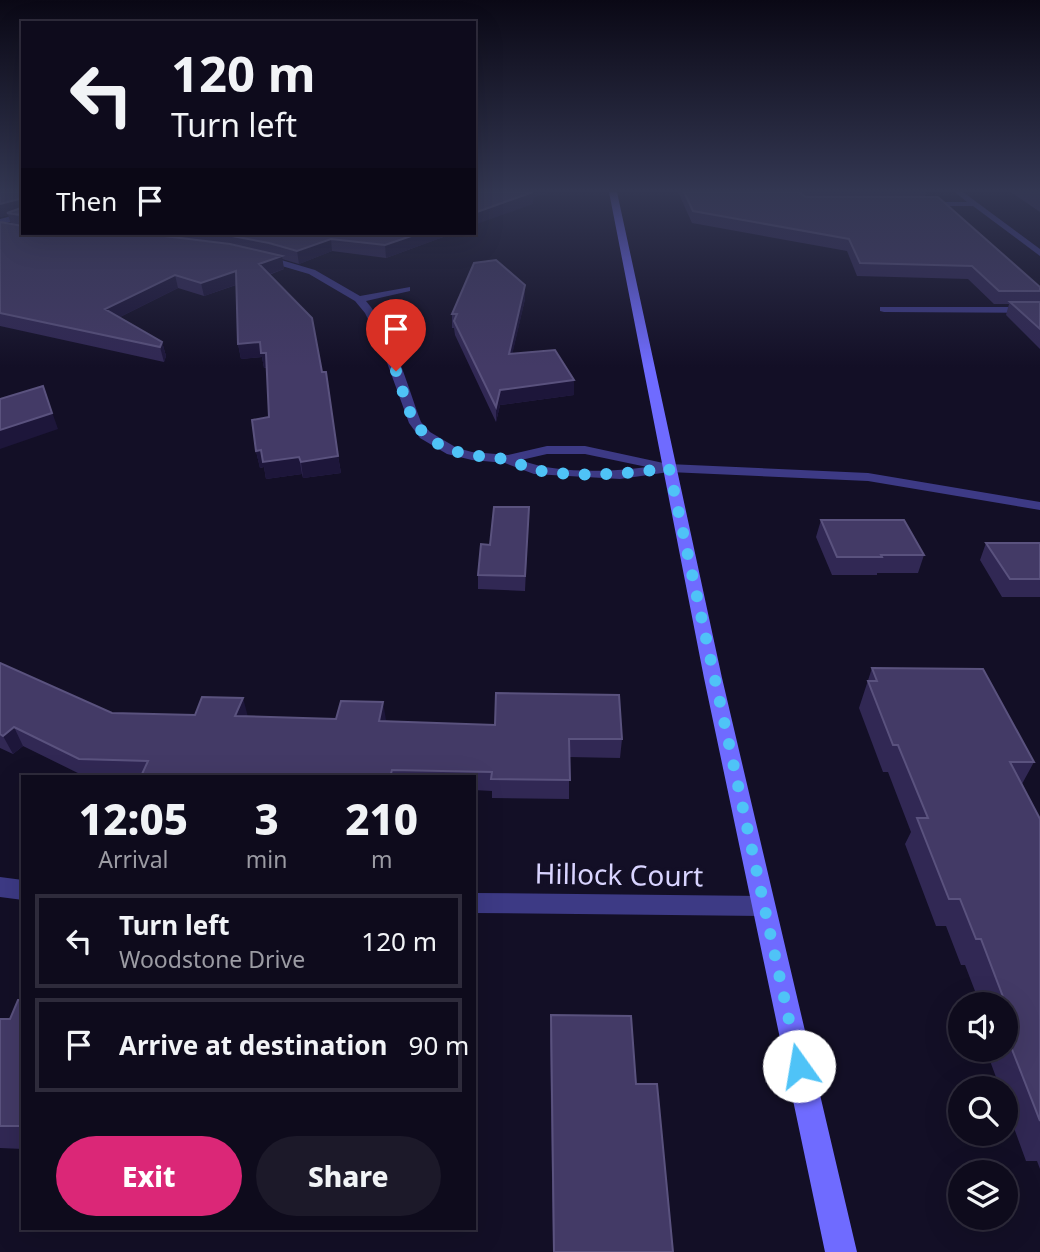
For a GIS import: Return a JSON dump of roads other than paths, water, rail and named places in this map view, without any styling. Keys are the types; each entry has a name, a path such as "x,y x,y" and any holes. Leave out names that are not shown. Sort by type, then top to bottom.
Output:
{"street":[{"path":"624,250 763,906 841,1252"},
{"path":"246,254 312,272 359,299 370,312 387,345 415,423 425,435 452,451 472,456 508,459 534,470 620,475 669,468 868,477 1040,506"},
{"path":"359,299 407,289"},
{"path":"884,309 1040,310"},
{"path":"508,459 536,450 613,452 669,468"},
{"path":"0,887 21,890"},
{"name":"Hillock Court","path":"476,903 763,906"}]}
